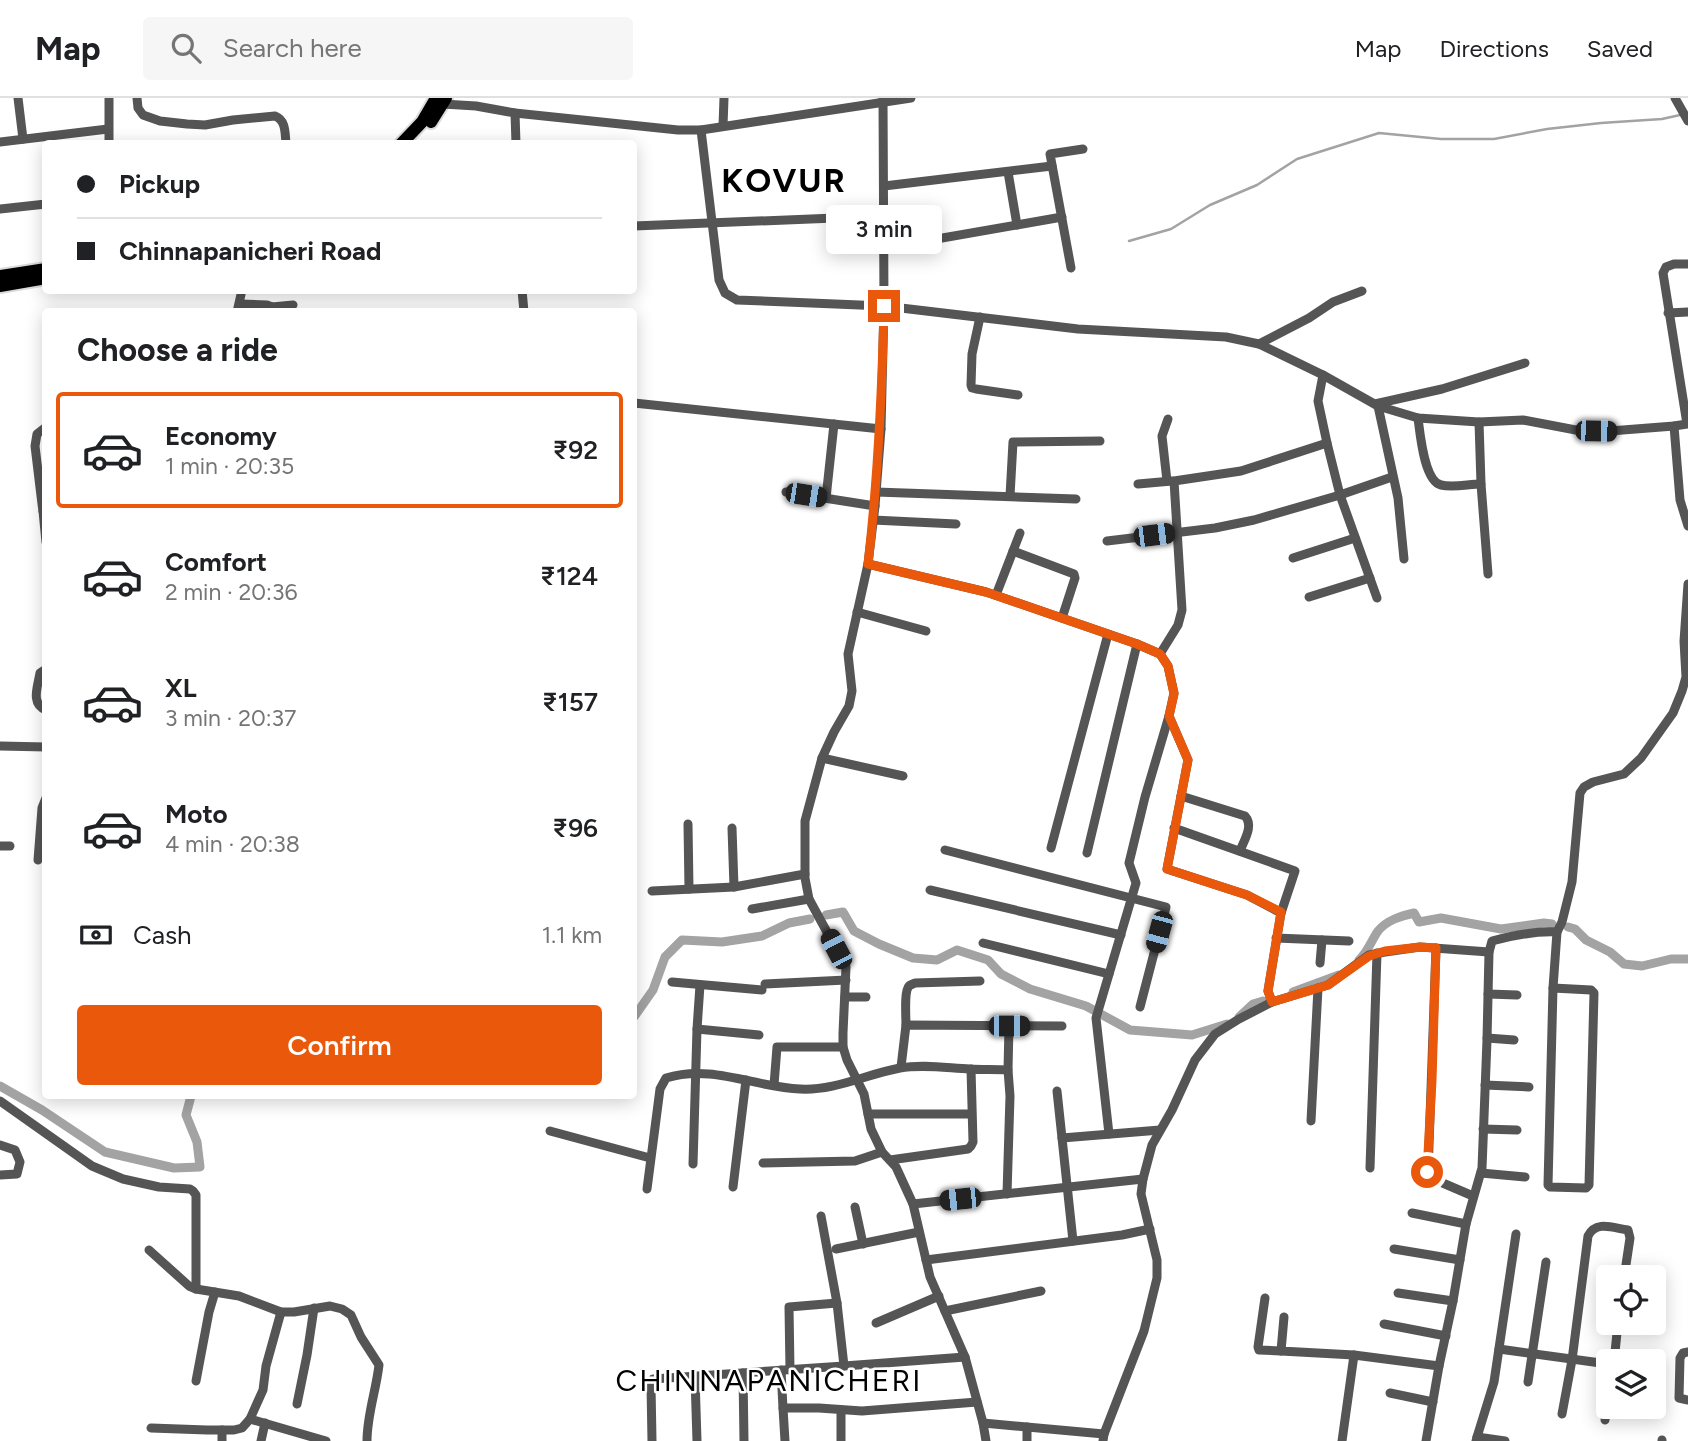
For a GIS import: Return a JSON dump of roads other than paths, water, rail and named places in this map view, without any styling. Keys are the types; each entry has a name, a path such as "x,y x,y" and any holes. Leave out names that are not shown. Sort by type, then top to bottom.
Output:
{"main road":[{"path":"405,140 440,100"},
{"path":"416,140 428,127 440,100"},
{"path":"0,276 42,270"},
{"path":"0,286 42,279"}],"street":[{"path":"18,98 23,139"},
{"path":"109,98 109,140"},
{"path":"137,98 138,108 146,118 187,124 205,125 275,116 283,122 285,140"},
{"path":"723,126 724,98"},
{"path":"440,100 515,113 701,130 883,100 911,98"},
{"path":"1675,98 1688,121"},
{"path":"883,100 884,306 875,506 868,564 848,654 852,691 849,706 822,758 805,821 805,874 809,899 846,967 843,1046 847,1060 864,1094 871,1129 882,1152 896,1167 913,1204 930,1277 965,1357 983,1423 985,1441"},
{"path":"515,113 516,140"},
{"path":"0,142 108,129"},
{"path":"701,130 719,280 724,293 737,300 884,306 1079,329 1226,337 1259,344 1376,405 1418,418 1479,422 1523,420 1581,431 1687,424 1683,365 1668,313 1663,274 1666,267 1688,264"},
{"path":"1071,268 1050,154 1083,149"},
{"path":"884,186 1052,166"},
{"path":"1008,172 1017,225"},
{"path":"0,209 42,204"},
{"path":"637,226 884,216 935,210"},
{"path":"885,248 1062,217"},
{"path":"1259,344 1334,302 1362,291"},
{"path":"238,308 267,305 271,308"},
{"path":"277,308 293,305"},
{"path":"1668,313 1688,312"},
{"path":"981,317 972,354 972,388 1018,395"},
{"path":"1376,405 1442,389 1525,363"},
{"path":"1323,375 1318,401 1327,443 1340,495 1377,598"},
{"path":"637,403 880,429"},
{"path":"1376,405 1398,498 1404,559"},
{"path":"1418,418 1422,446 1433,481 1445,486 1481,484"},
{"path":"1160,654 1181,619 1182,610 1177,532 1161,436 1168,419"},
{"path":"1479,422 1488,573"},
{"path":"826,498 834,424"},
{"path":"1674,426 1680,499 1688,526"},
{"path":"42,431 37,434 35,446 42,467"},
{"path":"1010,496 1013,442 1100,441"},
{"path":"1138,484 1241,471 1327,443"},
{"path":"1107,541 1216,528 1254,520 1392,477"},
{"path":"786,492 875,506"},
{"path":"876,492 1076,499"},
{"path":"873,520 956,524"},
{"path":"996,595 1020,533"},
{"path":"1293,558 1355,538"},
{"path":"1013,551 1074,574 1062,618"},
{"path":"868,564 996,595 1137,644 1160,654 1168,666 1174,694 1129,863 1136,883 1096,1018 1109,1134"},
{"path":"1309,597 1370,578"},
{"path":"1553,988 1591,990 1594,993 1589,1185 1586,1188 1548,1185 1553,988 1557,932 1572,882 1580,793 1593,782 1624,774 1641,758 1672,713 1686,677 1684,641 1688,584"},
{"path":"857,612 926,631"},
{"path":"1051,848 1108,634"},
{"path":"1087,853 1137,644"},
{"path":"42,672 36,695 39,708 42,709"},
{"path":"1169,716 1188,760 1167,869 1247,895 1281,912"},
{"path":"0,746 42,747"},
{"path":"822,758 903,776"},
{"path":"1181,796 1248,819 1250,825 1240,851"},
{"path":"38,860 42,808"},
{"path":"688,824 689,889"},
{"path":"732,828 734,887"},
{"path":"1174,828 1295,871 1281,912 1276,938 1268,991 1272,1002"},
{"path":"0,846 10,846"},
{"path":"945,850 1166,907 1140,1007"},
{"path":"652,891 734,887 805,874"},
{"path":"930,890 1121,935"},
{"path":"752,909 809,899"},
{"path":"1426,1441 1466,1224 1472,1196 1481,1173 1488,1038 1489,952 1492,941 1513,935 1557,932"},
{"path":"1276,938 1349,941"},
{"path":"1320,964 1322,940"},
{"path":"983,943 1109,974"},
{"path":"983,1423 1104,1437 1144,1331 1157,1278 1157,1260 1141,1194 1152,1146 1195,1060 1215,1034 1272,1002 1328,985 1377,953 1420,947 1489,952"},
{"path":"1436,948 1427,1172 1431,1178 1472,1196"},
{"path":"1370,1168 1377,953"},
{"path":"672,982 764,987 846,980"},
{"path":"901,1067 907,988 915,983 979,981"},
{"path":"693,1164 700,985"},
{"path":"1311,1121 1318,988"},
{"path":"1488,994 1517,995"},
{"path":"845,997 866,997"},
{"path":"906,1025 1062,1026"},
{"path":"1007,1194 1009,1026"},
{"path":"697,1029 759,1035"},
{"path":"1488,1038 1514,1040"},
{"path":"774,1085 777,1047 843,1046"},
{"path":"647,1189 660,1089 666,1078 677,1074 707,1073 799,1089 857,1080 901,1067 1008,1070"},
{"path":"890,1160 968,1149 971,1146 971,1069"},
{"path":"733,1187 746,1080"},
{"path":"1485,1085 1529,1087"},
{"path":"1056,1091 1073,1241"},
{"path":"0,1101 92,1166 123,1179 193,1191 196,1195 196,1289"},
{"path":"868,1114 971,1114"},
{"path":"1483,1129 1517,1130"},
{"path":"1062,1138 1160,1130"},
{"path":"550,1131 650,1158"},
{"path":"0,1145 15,1150 20,1162 17,1174 0,1175"},
{"path":"763,1163 855,1161 882,1152"},
{"path":"1481,1173 1525,1177"},
{"path":"913,1204 1143,1179"},
{"path":"855,1207 863,1244"},
{"path":"1412,1213 1466,1224"},
{"path":"821,1216 844,1366"},
{"path":"1562,1414 1588,1236 1592,1229 1602,1226 1628,1230 1630,1238 1625,1265"},
{"path":"926,1260 1122,1235 1150,1229"},
{"path":"836,1250 919,1232"},
{"path":"1505,1441 1477,1439 1494,1382 1517,1234"},
{"path":"1394,1249 1460,1260"},
{"path":"149,1250 188,1286 196,1289 239,1296 281,1312 330,1306 351,1315 379,1365 367,1422 367,1441"},
{"path":"1528,1382 1546,1262"},
{"path":"945,1311 1041,1291"},
{"path":"196,1381 215,1292"},
{"path":"1398,1293 1453,1301"},
{"path":"876,1323 939,1297"},
{"path":"1265,1298 1259,1350 1354,1355 1439,1366"},
{"path":"785,1441 783,1408 789,1307 836,1303"},
{"path":"297,1404 314,1308"},
{"path":"151,1428 242,1429 250,1419 263,1390 266,1366 281,1312"},
{"path":"1281,1351 1284,1317"},
{"path":"1384,1324 1446,1336"},
{"path":"1499,1349 1596,1363"},
{"path":"1688,1352 1683,1353 1680,1358 1679,1398 1688,1400"},
{"path":"1342,1441 1354,1355"},
{"path":"652,1441 652,1381 658,1378 965,1357"},
{"path":"743,1373 744,1441"},
{"path":"695,1377 697,1441"},
{"path":"1390,1393 1433,1402"},
{"path":"783,1408 862,1410 977,1402"},
{"path":"841,1410 841,1441"},
{"path":"250,1419 326,1441"},
{"path":"261,1441 265,1423"},
{"path":"1027,1427 1027,1441"},
{"path":"222,1430 222,1441"}],"waterway":[{"path":"1129,241 1171,229 1210,205 1257,185 1297,159 1379,133 1441,139 1494,139 1547,129 1680,115"},
{"path":"826,915 843,912 854,931 913,958 937,960 957,950 988,960 1001,974 1030,989 1086,1006 1130,1030 1192,1035 1227,1024"},
{"path":"1359,960 1382,927 1394,919 1414,913 1419,922 1441,918 1501,929 1552,924"},
{"path":"637,1013 653,990 665,957 682,940 722,942 762,936 789,923 810,919"},
{"path":"1568,927 1610,952 1624,964 1642,966 1671,959 1688,959"},
{"path":"1293,992 1339,975"},
{"path":"1239,1017 1253,1004 1263,1001"},
{"path":"0,1086 105,1152 174,1168 200,1167 197,1142 186,1115 190,1099"}],"district":[{"name":"KOVUR","path":"784,180"},
{"name":"CHINNAPANICHERI","path":"769,1380"}]}
